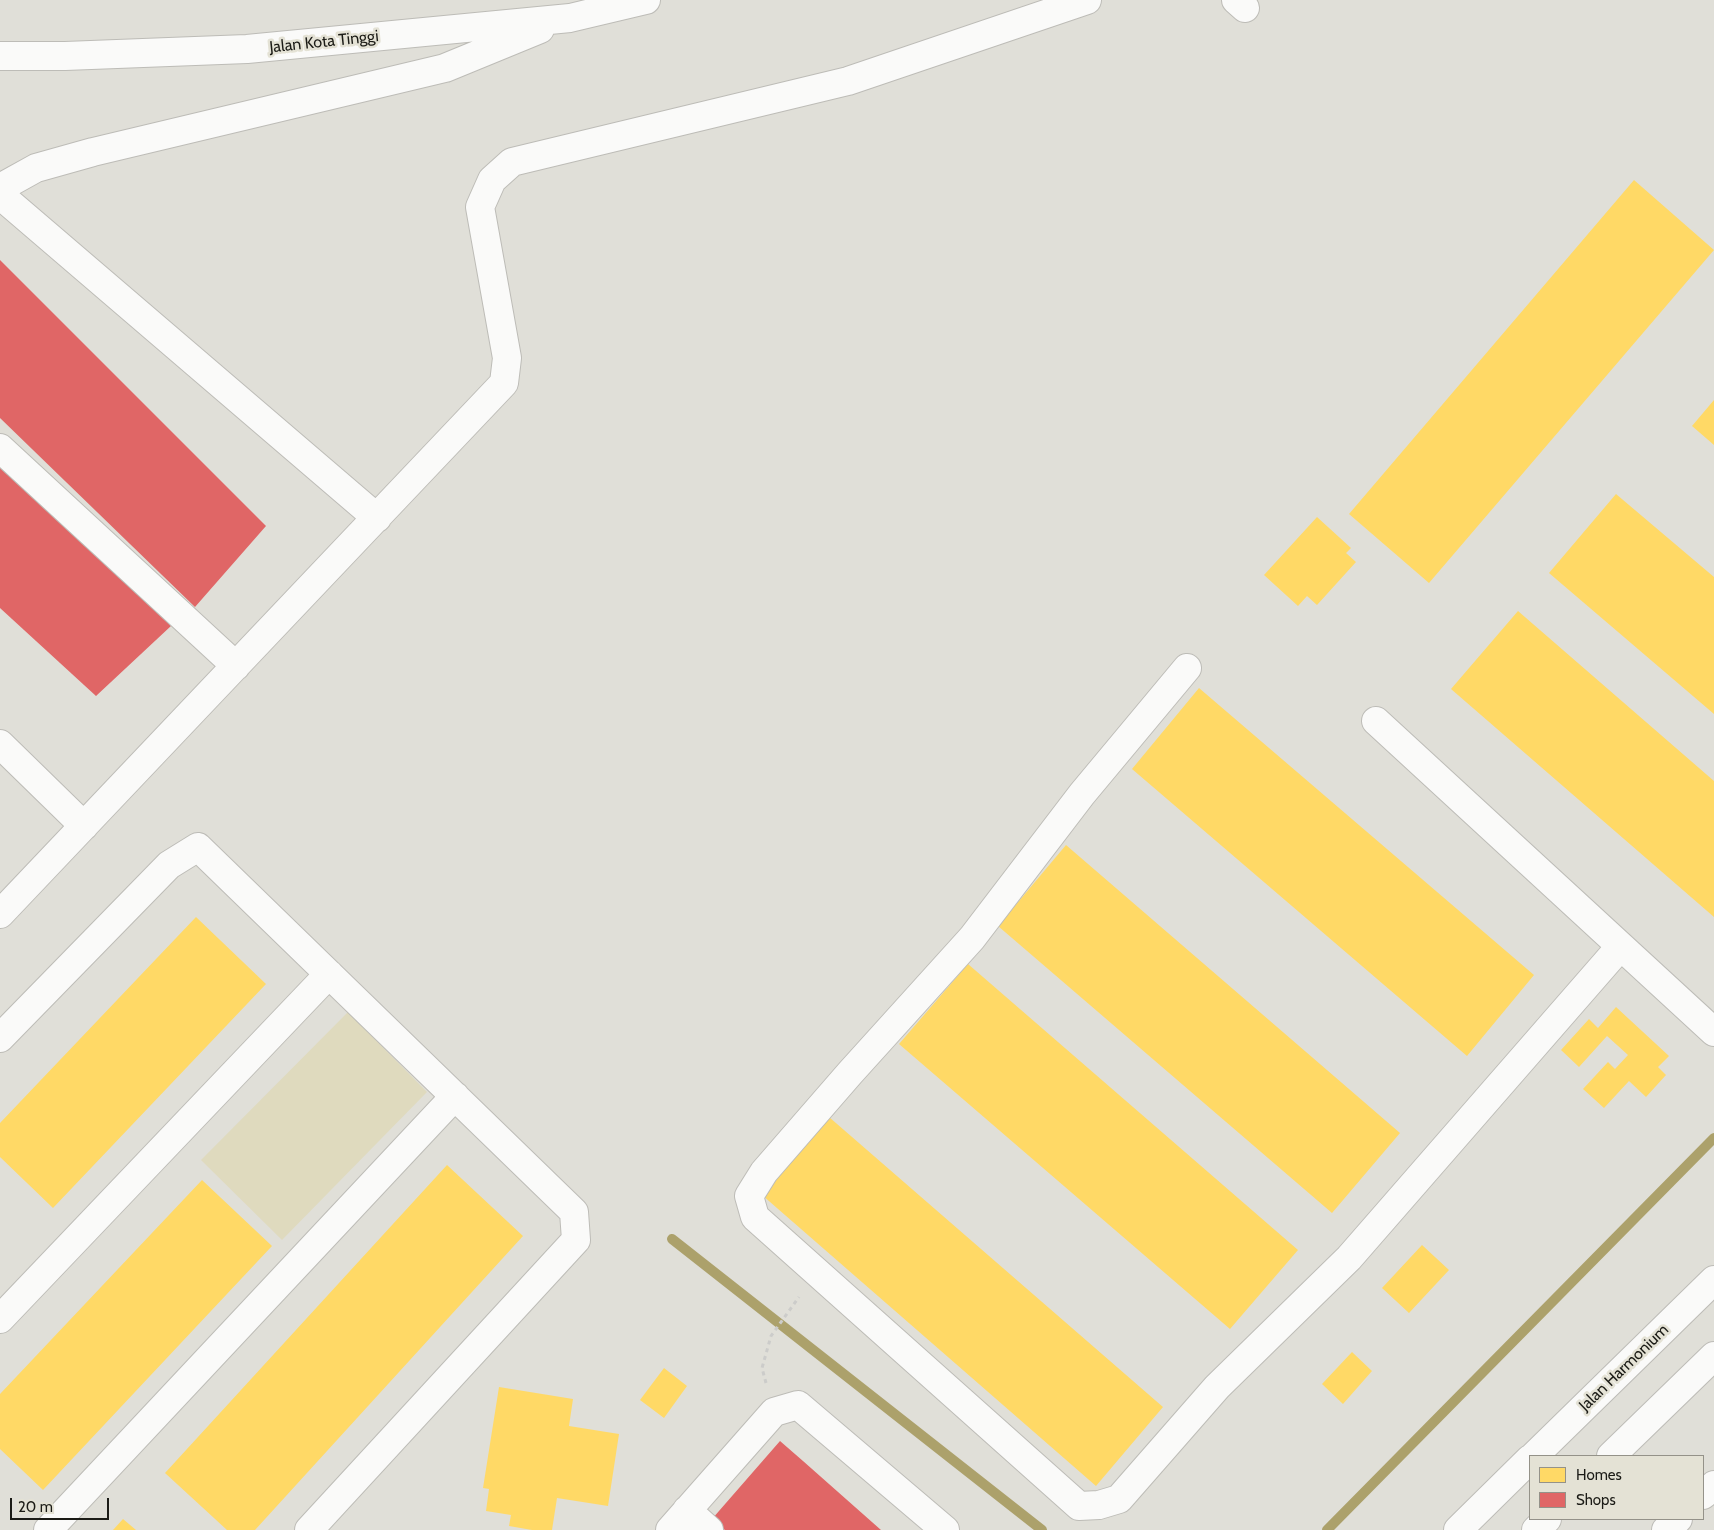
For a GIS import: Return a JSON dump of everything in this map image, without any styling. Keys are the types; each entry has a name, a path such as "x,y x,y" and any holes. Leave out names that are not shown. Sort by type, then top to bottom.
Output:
{"main road":[{"name":"Jalan Kota Tinggi","path":"0,56 65,56 246,49 570,18 646,0"},
{"path":"0,914 504,383 507,358 480,207 492,180 512,162 848,81 1087,0"},
{"path":"0,188 36,168 65,160 445,68 570,18"},
{"path":"0,195 377,518"},
{"path":"0,448 236,666"},
{"path":"1187,668 1082,794 972,938 788,1144 764,1172 749,1196 755,1217 1079,1506 1100,1505 1119,1499 1216,1387 1349,1258 1620,947"},
{"path":"1376,721 1714,1032"},
{"path":"0,744 84,826"},
{"path":"0,1038 169,865 198,847 574,1212 576,1240 309,1530"},
{"path":"0,1319 328,974"},
{"path":"48,1530 455,1096"},
{"name":"Jalan Harmonium","path":"1535,1455 1714,1280"},
{"path":"1613,1455 1714,1356"},
{"path":"709,1530 678,1520 774,1412 798,1405 945,1530"},
{"path":"1458,1530 1529,1461"},
{"path":"1704,1495 1714,1485"},
{"path":"1536,1530 1546,1520"}],"path":[{"path":"774,1412 762,1368 771,1336 788,1312"}],"shaded area":[{"path":"348,1012 427,1092 282,1240 201,1160"}],"building: Homes":[{"path":"1634,180 1714,250 1429,583 1349,514"},
{"path":"1714,400 1714,445 1692,426"},
{"path":"1616,494 1714,577 1714,714 1549,573"},
{"path":"1317,517 1351,548 1346,553 1356,562 1317,605 1307,596 1298,606 1264,575"},
{"path":"1518,611 1714,781 1714,917 1451,689"},
{"path":"1199,688 1534,975 1467,1056 1132,769"},
{"path":"1066,845 1400,1133 1332,1213 998,926"},
{"path":"196,917 266,984 53,1208 0,1157 0,1123"},
{"path":"968,964 1298,1250 1230,1329 899,1044"},
{"path":"1616,1007 1669,1056 1658,1067 1666,1075 1646,1097 1629,1081 1604,1108 1583,1089 1608,1062 1615,1069 1628,1055 1607,1036 1579,1067 1561,1050 1589,1019 1598,1028"},
{"path":"829,1117 1163,1407 1096,1486 762,1195"},
{"path":"447,1165 523,1236 255,1530 227,1530 165,1473"},
{"path":"202,1180 272,1246 43,1490 0,1449 0,1394"},
{"path":"1422,1245 1449,1270 1409,1313 1382,1288"},
{"path":"1352,1352 1372,1371 1343,1404 1322,1384"},
{"path":"664,1368 687,1386 664,1418 640,1400"},
{"path":"499,1387 573,1399 569,1426 619,1434 608,1506 557,1498 552,1530 532,1530 509,1526 511,1515 486,1511 489,1489 483,1488"},
{"path":"123,1519 136,1530 113,1530"}],"building: Shops":[{"path":"0,260 266,526 195,607 0,418"},
{"path":"0,462 171,626 96,696 0,608"},
{"path":"780,1441 881,1530 725,1530 712,1519"}],"waterway":[{"path":"1327,1530 1714,1138"},
{"path":"672,1239 1042,1530"}]}
